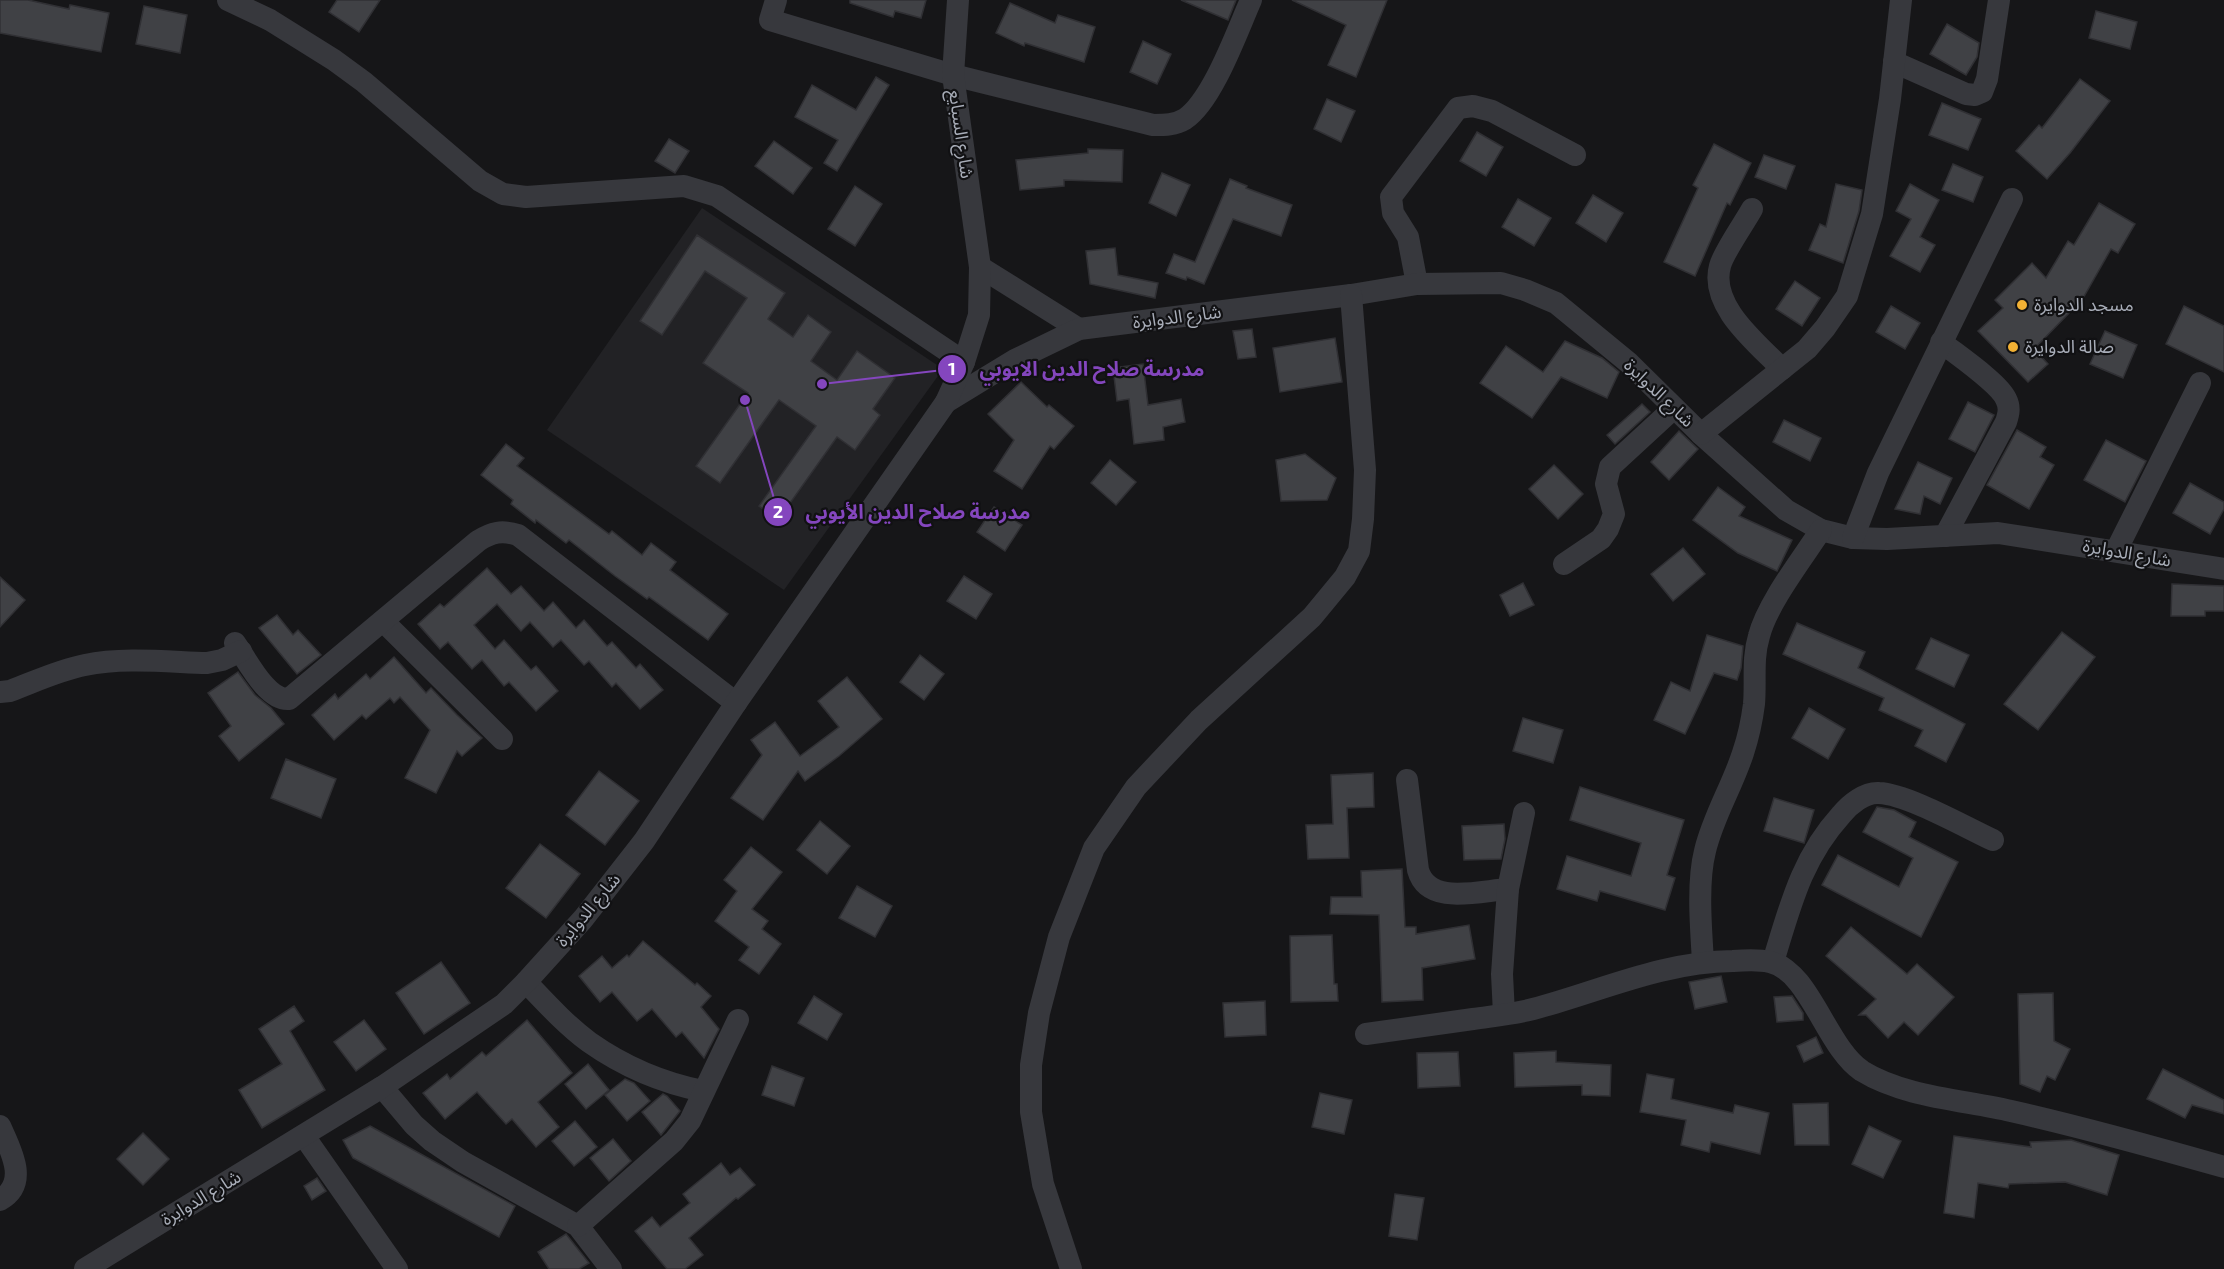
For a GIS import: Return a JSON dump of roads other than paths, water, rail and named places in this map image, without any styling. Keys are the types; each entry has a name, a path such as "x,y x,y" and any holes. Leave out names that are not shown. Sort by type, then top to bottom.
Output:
{"street":[{"path":"228,0 270,20 334,60 364,82 480,181 503,194 526,197 684,186 717,196 964,362"},
{"path":"776,0 770,20 953,75 1153,125 1172,125 1185,119 1196,109 1213,83 1251,0"},
{"name":"شارع السبايع","path":"946,402 964,362 979,315 980,267 953,75 958,0"},
{"path":"1701,434 1807,349 1847,296 1872,214 1901,0"},
{"path":"1894,62 1966,94 1975,95 1982,92 1987,79 1999,0"},
{"path":"1417,284 1408,237 1394,213 1391,196 1458,108 1473,106 1492,111 1575,155"},
{"path":"1853,538 1878,473 2012,199"},
{"path":"1752,209 1720,266 1719,291 1727,311 1782,369"},
{"path":"980,267 1079,329"},
{"name":"شارع الدوايرة","path":"85,1269 382,1087 504,1004 583,919 644,841 736,703 946,402 1015,360 1079,329 1351,295 1417,284 1501,283 1556,303 1629,363 1701,434 1786,510 1821,530 1853,538 1887,539 1998,532 2224,569"},
{"path":"1071,1269 1043,1184 1031,1112 1031,1065 1039,1013 1059,937 1094,848 1136,787 1199,720 1312,616 1345,577 1359,551 1365,470 1351,295"},
{"path":"1941,342 1997,387 2006,397 2010,410 2006,422 1945,536"},
{"path":"2116,550 2200,383"},
{"path":"1564,564 1601,540 1608,529 1614,514 1606,484 1610,467 1674,408"},
{"path":"1703,961 1700,913 1704,853 1749,730 1754,704 1754,658 1759,634 1770,610 1821,530"},
{"path":"0,692 10,691 64,670 88,664 207,663 222,660 238,647 268,691 282,699 289,699 478,541 491,533 505,531 518,535 736,703"},
{"path":"383,621 502,740"},
{"path":"1407,780 1421,880 1433,891 1445,894 1508,889"},
{"path":"1773,963 1806,864 1833,824 1847,808 1863,797 1878,792 1899,796 1993,840"},
{"path":"1504,1014 1502,974 1508,889 1524,813"},
{"path":"1366,1034 1531,1010 1630,977 1703,961 1757,960 1773,963 1792,975 1817,1010 1836,1044 1861,1070 1884,1082 1938,1096 2011,1110 2224,1167"},
{"path":"526,982 589,1042 612,1056 675,1086 703,1091"},
{"path":"578,1226 674,1142 690,1121 738,1020"},
{"path":"382,1087 414,1125 432,1141 463,1162 578,1226 611,1269"},
{"path":"0,1126 17,1169 12,1190 0,1200"},
{"path":"304,1136 397,1269"}],"place":[{"name":"مسجد الدوايرة","path":"2022,305"},
{"name":"صالة الدوايرة","path":"2013,347"},
{"name":"مدرسة صلاح الدين الايوبي","path":"822,384"},
{"name":"مدرسة صلاح الدين الأيوبي","path":"745,400"}]}
